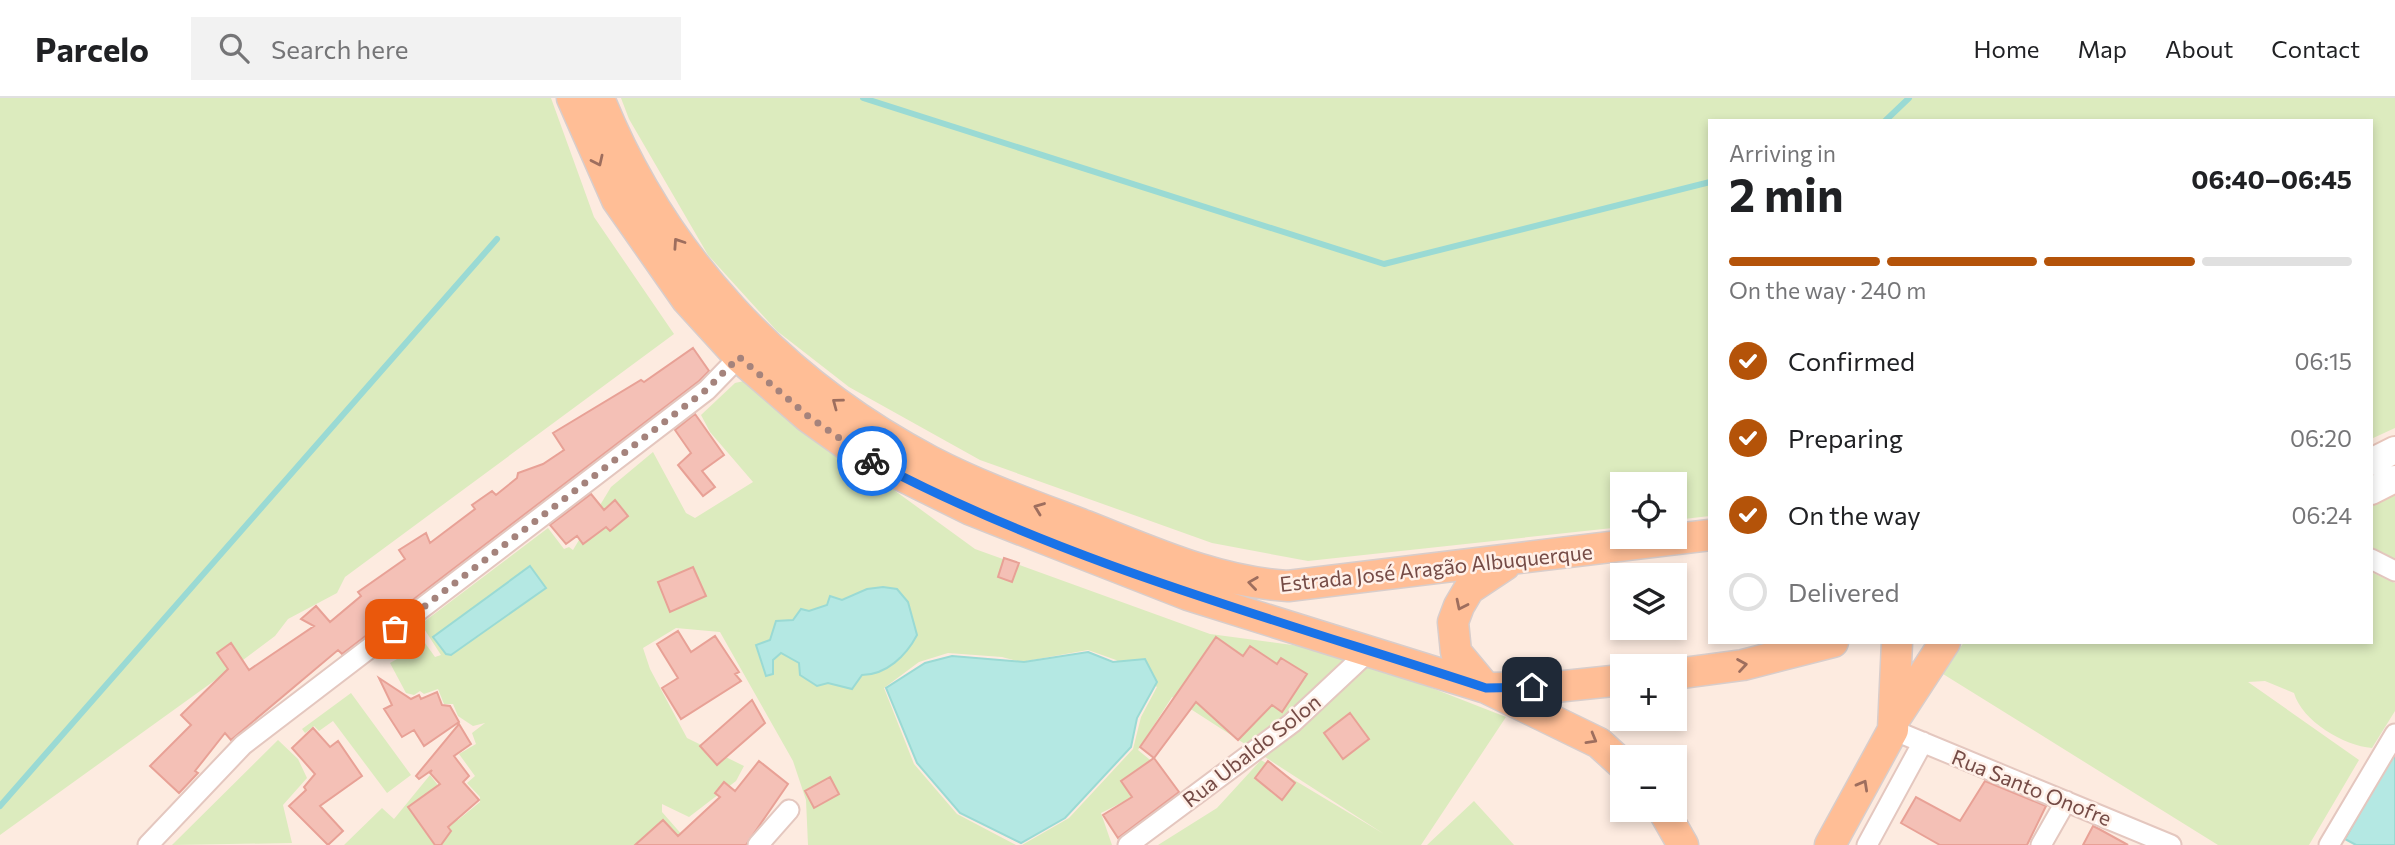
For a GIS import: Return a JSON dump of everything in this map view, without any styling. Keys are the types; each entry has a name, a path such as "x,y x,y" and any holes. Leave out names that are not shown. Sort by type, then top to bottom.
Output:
{"main road":[{"name":"Estrada José Aragão Albuquerque","path":"572,98 591,147 623,209 687,300 739,357 819,425 864,457 916,485 1039,538 1188,595 1486,688 1555,687 1610,681"},
{"name":"Estrada José Aragão Albuquerque","path":"599,98 634,170 665,223 693,265 758,339 816,387 889,438 932,462 1019,500 1169,559 1236,580 1288,586 1708,535"},
{"path":"2373,461 2395,450"},
{"path":"2373,490 2395,479"},
{"path":"1511,561 1469,589 1454,622 1456,652 1486,688 1599,743 1610,753"},
{"path":"1687,672 1755,663 1826,644"},
{"path":"1895,723 1897,644"},
{"path":"1830,845 1895,723 1944,644"},
{"path":"1670,822 1683,845"}],"street":[{"path":"148,845 243,745 697,398 739,357"},
{"path":"2373,560 2395,571"},
{"name":"Rua Ubaldo Solon","path":"1128,845 1292,723 1370,650"},
{"name":"Rua Santo Onofre","path":"1895,723 1923,742 2171,845"},
{"path":"2329,845 2395,734"},
{"path":"1867,845 1923,742"},
{"path":"2041,845 2066,801"},
{"path":"758,845 789,810"}],"green space":[{"path":"0,98 551,98 594,217 674,334 345,577 337,593 288,619 275,636 239,663 0,835"},
{"path":"621,98 2395,98 2395,428 2373,438 2373,119 1708,119 1708,516 1687,519 1687,472 1610,472 1610,528 1308,561 1212,543 980,460 849,387 777,331 708,255 629,119"},
{"path":"744,381 975,549 1210,634 1337,651 1506,717 1421,845 1158,845 1217,808 1261,760 1384,834 1172,697 1138,750 1160,768 1131,812 1123,802 1101,813 1112,845 1022,845 1069,818 1133,749 1141,717 1157,687 1116,660 1088,650 1021,662 1002,657 948,653 919,662 884,688 914,764 957,814 1016,845 808,845 806,800 793,761 720,632 676,628 643,648 650,669 687,738 744,766 736,781 689,817 662,804 662,812 691,845 344,845 382,808 394,819 430,775 444,793 440,797 458,820 480,802 480,797 467,783 475,776 459,754 476,744 472,733 485,723 473,726 458,716 453,704 444,704 438,689 424,694 420,691 414,695 406,693 390,663 425,643 435,657 441,655 421,624 548,528 564,549 569,547 573,550 611,487 653,452 686,513 695,518 753,482 710,432 701,415 735,383"},
{"path":"2395,493 2395,563 2373,552 2373,504"},
{"path":"2373,573 2395,583 2395,711 2372,748 2349,743 2326,730 2306,713 2294,693 2265,681 2248,682 2359,760 2309,845 2218,845 1943,674 1963,644 2373,644"},
{"path":"351,693 411,775 387,793 333,721 319,731 314,726 305,733 302,729"},
{"path":"278,740 298,759 307,778 283,805 292,843 172,845"},
{"path":"1474,801 1514,845 1427,845"}],"water":[{"path":"530,566 546,588 451,655 446,654 433,637"},
{"path":"867,589 897,589 908,602 917,635 894,663 879,672 862,675 852,689 828,683 817,686 800,675 799,663 781,653 773,660 773,674 766,676 756,645 770,640 776,621 793,620 801,609 809,611 827,605 830,596 842,600"},
{"path":"1088,652 1113,662 1145,659 1157,682 1137,718 1131,747 1065,818 1021,843 960,813 917,763 886,688 925,663 952,656 1024,662"},
{"path":"2395,751 2395,845 2356,845 2345,839"}],"building":[{"path":"693,348 709,371 699,381 342,654 338,650 231,740 225,733 195,771 198,773 179,793 150,766 191,725 181,715 228,669 217,653 231,643 249,670 314,626 301,619 316,606 330,622 361,596 358,592 405,559 399,550 426,533 430,543 475,509 472,505 492,491 496,495 517,478 518,473 543,464 564,450 553,433 641,380 644,382"},
{"path":"695,414 724,455 702,471 715,487 703,496 678,465 691,453 675,430"},
{"path":"591,494 604,510 615,500 628,516 610,531 606,527 583,544 577,536 566,544 550,525"},
{"path":"1004,558 1019,563 1012,582 998,577"},
{"path":"693,567 706,596 670,612 658,582"},
{"path":"678,631 691,652 715,636 739,672 735,674 741,681 681,719 662,688 678,678 657,644"},
{"path":"1216,637 1243,656 1250,646 1277,664 1281,658 1307,674 1282,712 1272,705 1238,740 1196,702 1154,758 1140,747"},
{"path":"379,678 411,699 419,695 421,699 437,692 442,705 450,706 459,722 424,746 414,730 402,737 384,709 392,705"},
{"path":"752,700 765,723 717,765 700,746"},
{"path":"1350,713 1369,739 1343,759 1324,733"},
{"path":"459,724 471,744 454,756 469,776 463,782 479,800 448,827 451,831 441,845 435,845 408,807 440,784 430,773 432,770 419,779 416,776"},
{"path":"313,728 330,747 338,741 362,776 320,806 343,831 328,845 289,806 306,790 304,787 315,774 292,748"},
{"path":"1154,758 1179,792 1118,838 1103,815 1132,797 1121,781"},
{"path":"759,761 788,784 746,845 635,845 663,820 678,836 720,797 715,793 724,782 735,791"},
{"path":"1268,761 1295,783 1282,800 1255,778"},
{"path":"830,777 839,794 814,808 805,791"},
{"path":"1985,781 2046,806 2027,845 1940,845 1901,823 1916,797 1960,821"},
{"path":"2093,826 2099,829 2128,845 2083,845"}],"waterway":[{"path":"863,98 1384,264 1708,183"},
{"path":"1887,119 1909,98"},
{"path":"0,806 497,239"}],"way so far":[{"path":"395,629 706,390 739,357 808,416 872,461"}],"route":[{"path":"872,461 971,510 1188,595 1486,688 1532,687"}]}
